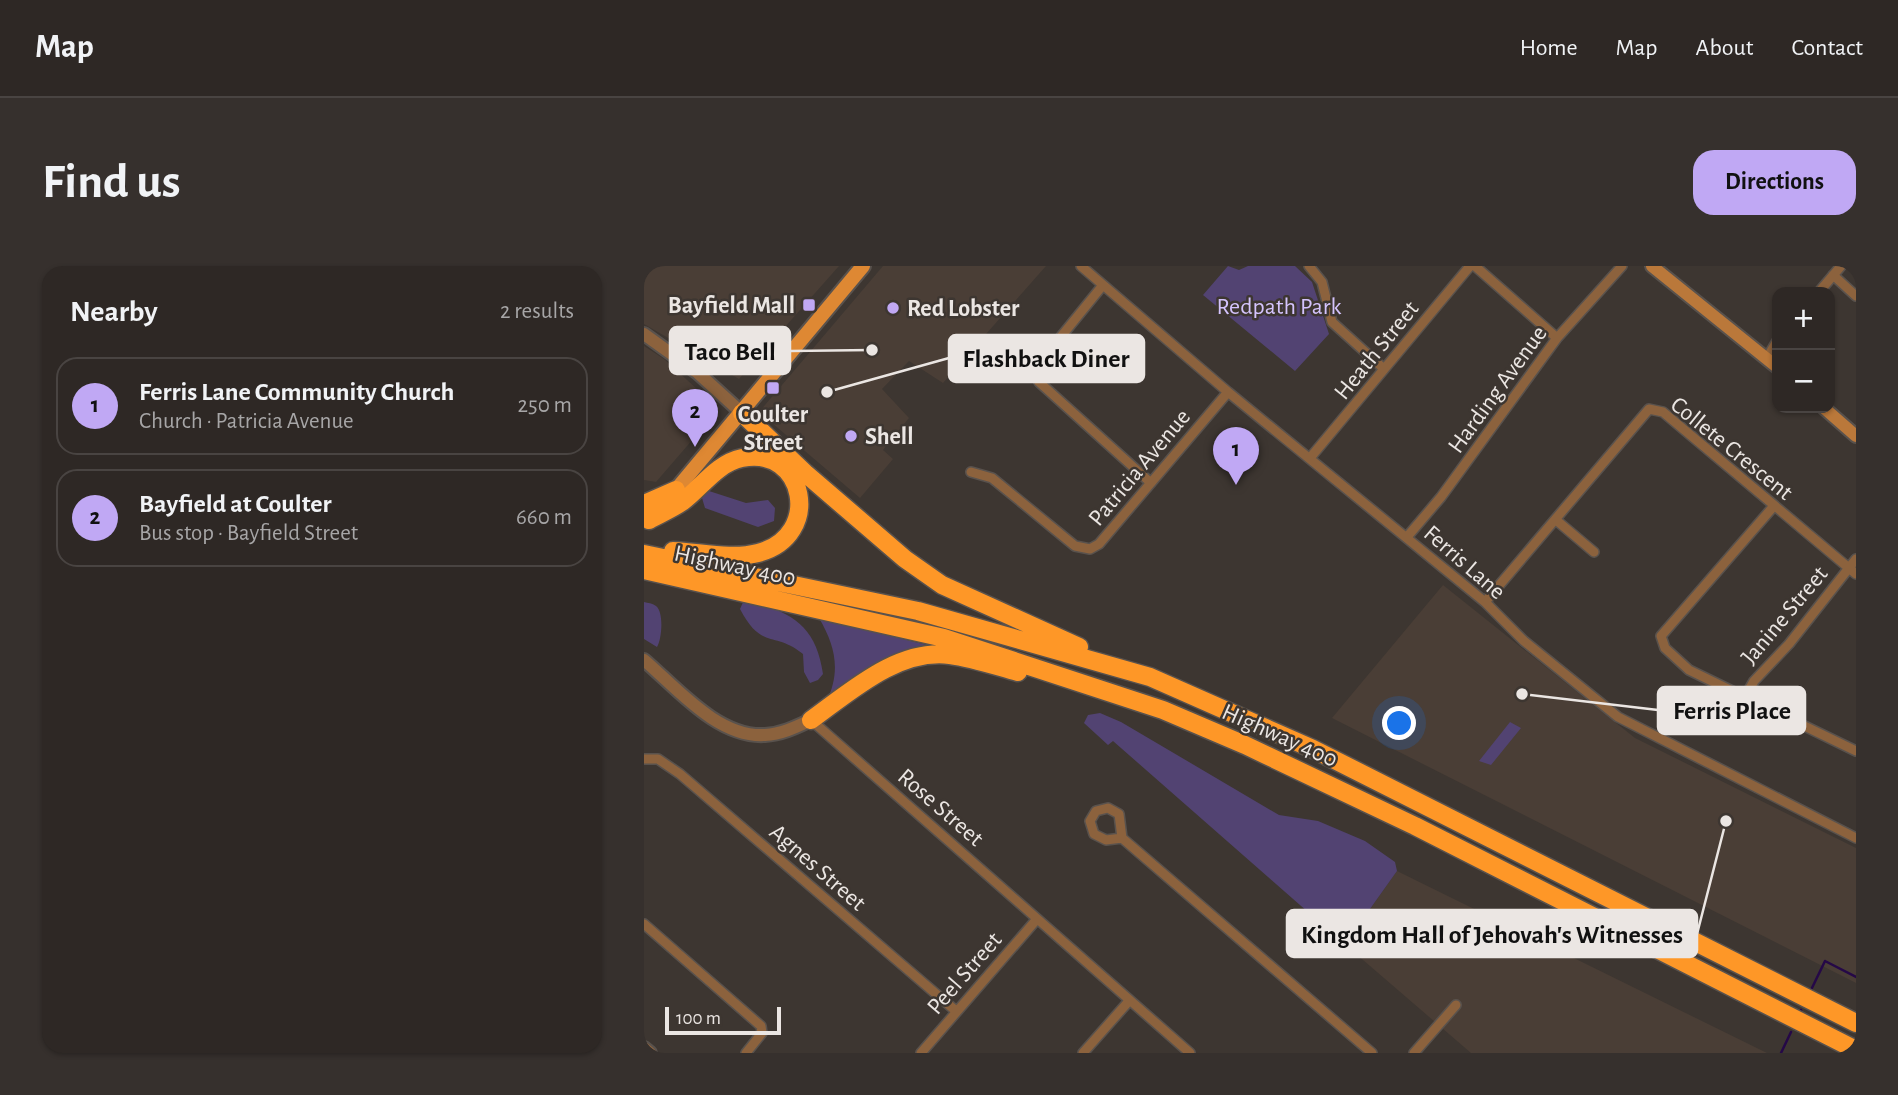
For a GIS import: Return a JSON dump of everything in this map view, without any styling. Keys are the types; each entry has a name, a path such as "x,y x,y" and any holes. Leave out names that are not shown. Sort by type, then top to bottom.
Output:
{"highway":[{"path":"742,413 815,482 905,559 942,585 1150,677"},
{"path":"645,560 672,551 755,554 768,550 781,543 796,524 799,492 792,478 768,459 740,458 715,473 682,502 646,517"},
{"path":"646,517 676,490"},
{"name":"Highway 400","path":"645,560 918,611 1150,677 1313,749 1856,1023"},
{"name":"Highway 400","path":"645,560 997,653 1124,696 1302,771 1856,1050"},
{"path":"811,720 880,673 908,660 936,654 981,662 1083,691 1124,696"}],"main road":[{"path":"676,490 863,266"},
{"path":"1652,266 1772,363"},
{"path":"1830,413 1856,436"}],"street":[{"name":"Ferris Lane","path":"1081,266 1228,392 1485,603 1524,641 1619,717 1856,838"},
{"path":"1309,266 1322,282 1332,322 1384,369"},
{"path":"1472,266 1558,338"},
{"name":"Heath Street","path":"1310,458 1472,266"},
{"name":"Harding Avenue","path":"1407,537 1450,486 1558,338 1622,266"},
{"path":"1823,287 1841,266"},
{"path":"1833,275 1856,296"},
{"path":"1103,285 1033,371 1039,382 1151,483"},
{"path":"644,334 698,373 742,413"},
{"name":"Patricia Avenue","path":"971,472 992,478 1084,550 1099,544 1228,392"},
{"name":"Collete Crescent","path":"1485,603 1649,409 1663,412 1852,571"},
{"path":"1773,507 1661,636 1665,648 1674,659 1856,751"},
{"path":"1556,520 1594,552"},
{"name":"Janine Street","path":"1745,697 1754,681 1852,571 1856,559"},
{"path":"644,660 712,718 740,732 766,735 811,720"},
{"name":"Rose Street","path":"811,720 1190,1053"},
{"name":"Agnes Street","path":"648,758 680,774 956,1011"},
{"path":"1122,838 1372,1053"},
{"name":"Peel Street","path":"920,1053 1037,919"},
{"path":"644,924 763,1030 746,1053"},
{"path":"1083,1053 1129,1000"},
{"path":"1414,1053 1456,1005"},
{"path":"644,1048 650,1053"}],"shaded area":[{"path":"644,266 839,266 739,379 644,324"},
{"path":"883,266 1046,266 943,383 909,361 882,389 909,418 883,450 893,459 860,498 759,412"},
{"path":"644,346 664,359 719,409 656,482 644,480"},
{"path":"1443,585 1635,738 1856,848 1856,983 1332,718"},
{"path":"1397,871 1767,1053 1471,1053 1341,941 1370,909"}],"green space":[{"name":"Redpath Park","path":"1228,266 1239,270 1248,266 1295,266 1312,282 1329,334 1295,371 1203,295"},
{"path":"709,491 746,503 768,500 775,508 774,521 758,527 705,508 702,498"},
{"path":"744,600 788,615 807,632 820,657 823,674 818,680 810,683 804,672 803,654 755,630 740,609"},
{"path":"644,602 659,609 661,632 657,647 644,639"},
{"path":"819,618 943,649 826,703 835,670 833,649"},
{"path":"1100,713 1121,722 1279,815 1318,821 1365,841 1395,862 1397,871 1370,909 1341,941 1113,741 1108,745 1084,723 1088,715"},
{"path":"1510,722 1521,728 1491,765 1479,761"}],"waterway":[{"path":"1811,990 1825,961 1856,977"},
{"path":"1781,1053 1791,1032"}],"place":[{"name":"Bayfield Mall","path":"809,305"},
{"name":"Red Lobster","path":"893,308"},
{"name":"Taco Bell","path":"872,350"},
{"name":"Coulter Street","path":"773,388"},
{"name":"Flashback Diner","path":"827,392"},
{"name":"Shell","path":"851,436"},
{"name":"Bayfield at Coulter","path":"695,447"},
{"name":"Ferris Lane Community Church","path":"1236,485"},
{"name":"Ferris Place","path":"1522,694"},
{"name":"Kingdom Hall of Jehovah's Witnesses","path":"1726,821"}]}
